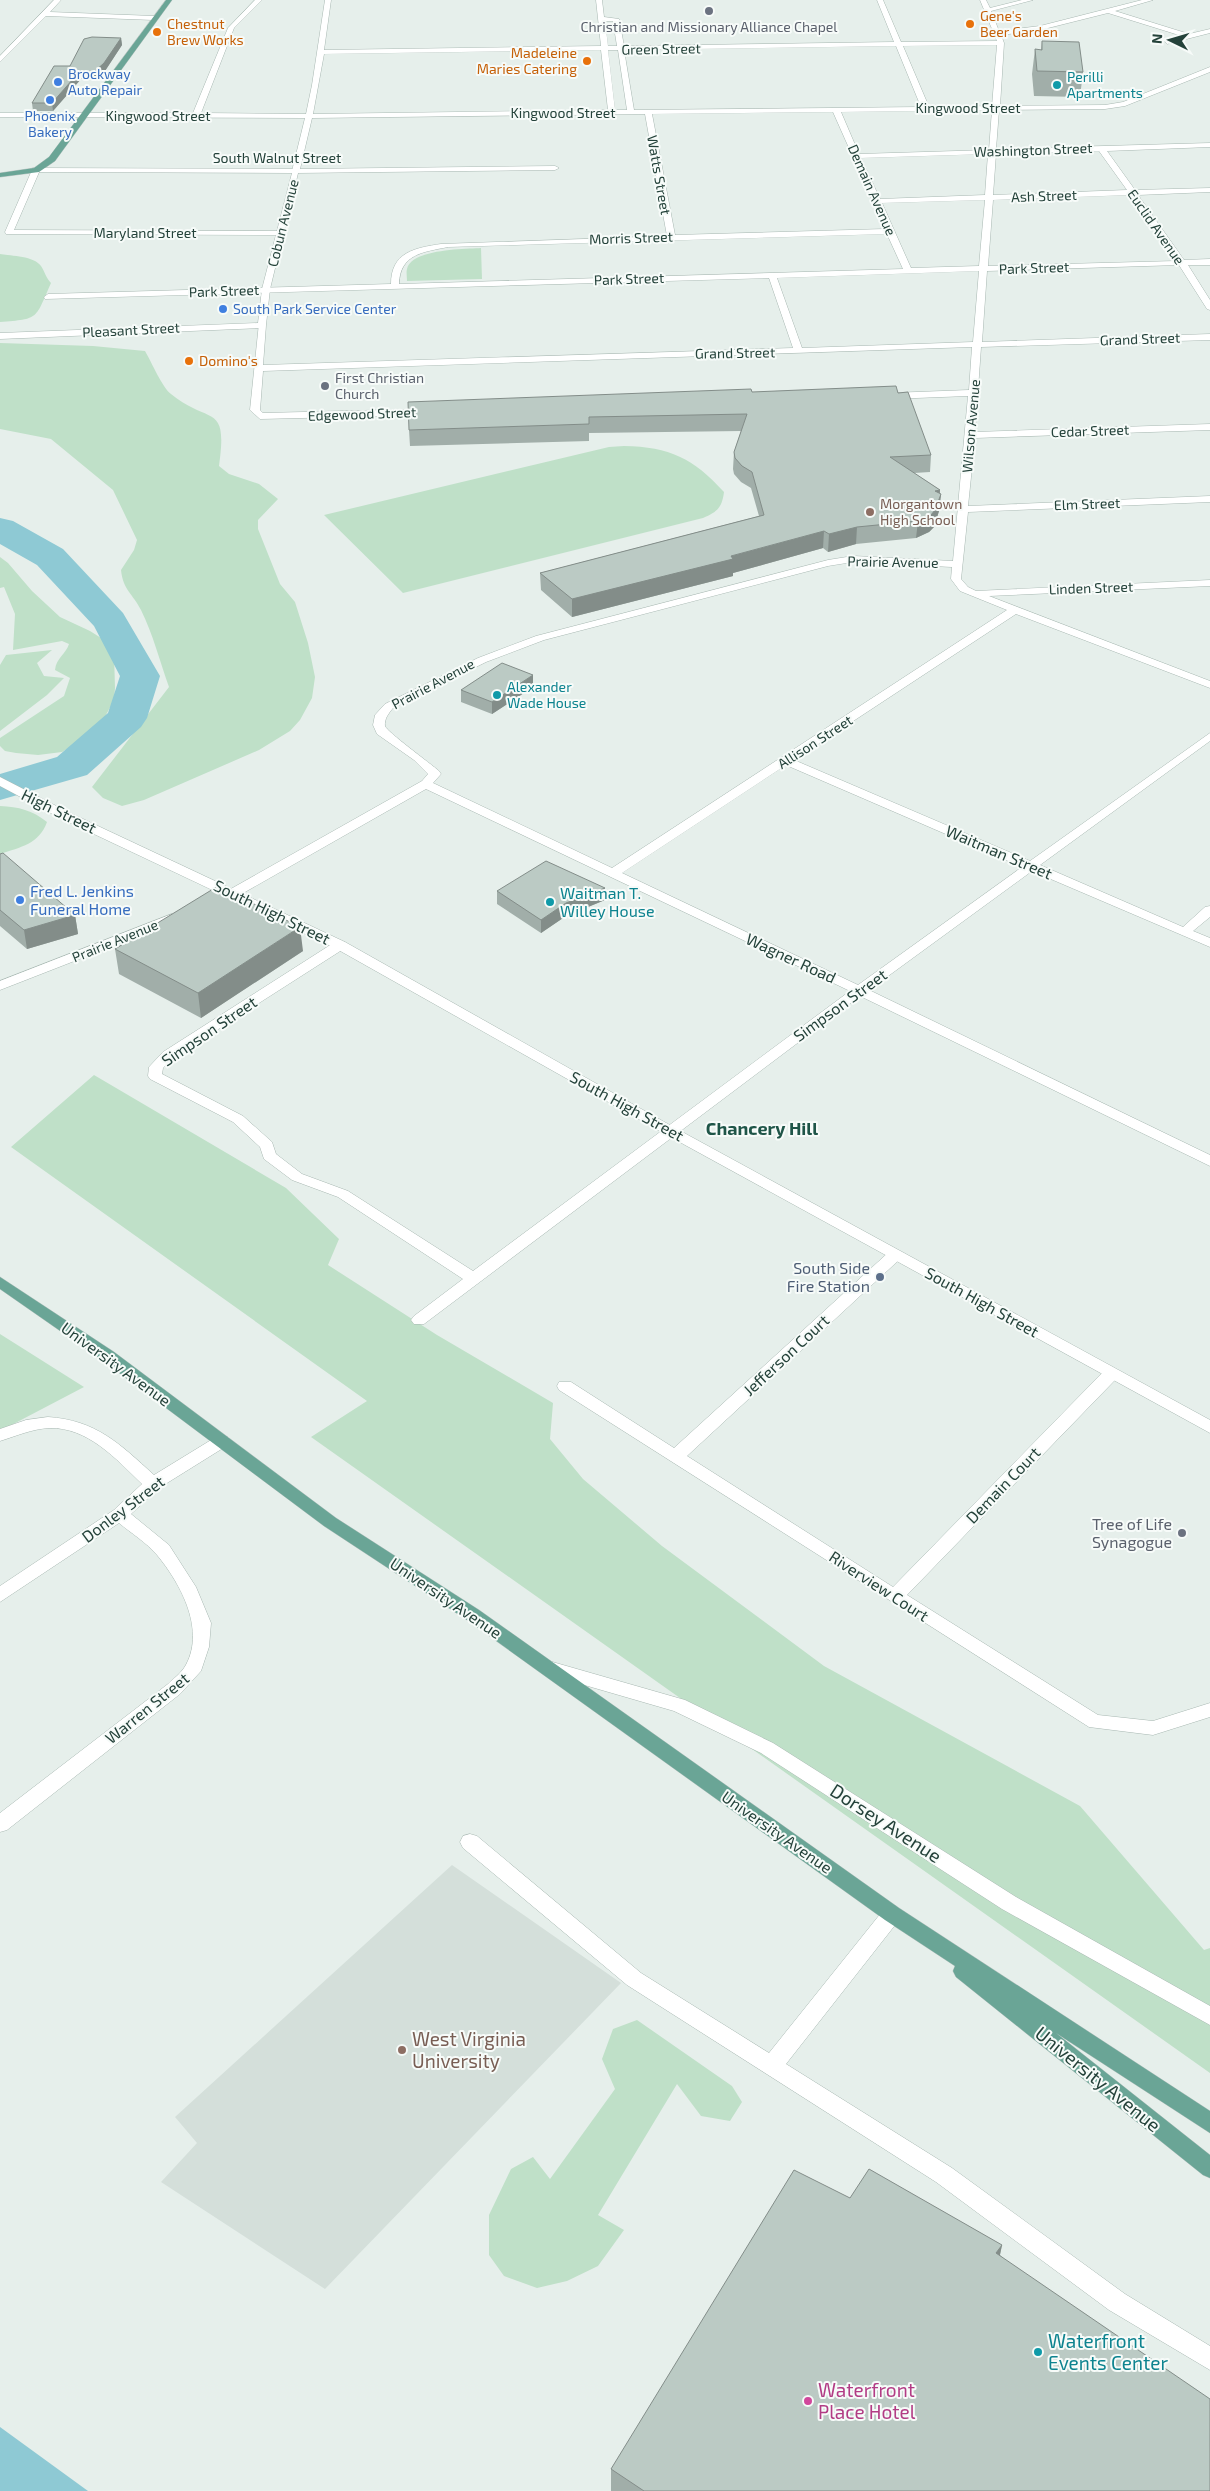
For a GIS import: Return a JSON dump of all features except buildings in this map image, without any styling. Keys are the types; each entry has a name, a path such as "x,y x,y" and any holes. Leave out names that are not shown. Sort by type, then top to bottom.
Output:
{"main road":[{"path":"36,170 52,159 154,18 170,0"},
{"name":"South Walnut Street","path":"0,175 36,170"},
{"name":"University Avenue","path":"0,1282 108,1356 330,1522 473,1615 892,1914 1210,2123"},
{"name":"University Avenue","path":"892,1914 1210,2168"}],"street":[{"path":"0,60 58,0"},
{"path":"196,116 231,28 239,18 260,0"},
{"name":"Cobun Avenue","path":"260,416 255,410 266,290 308,116 328,0"},
{"path":"599,0 612,112"},
{"path":"880,0 926,109"},
{"name":"Wilson Avenue","path":"983,0 1001,43 998,108 988,198 964,509 956,564 956,579 964,589 972,593 1210,686"},
{"path":"988,10 1030,0"},
{"path":"998,33 1040,28 1150,0"},
{"path":"1108,10 1188,36"},
{"path":"45,14 154,18"},
{"path":"602,18 616,19 631,112"},
{"path":"1167,42 1210,31"},
{"name":"Green Street","path":"320,52 1001,43"},
{"name":"Kingwood Street","path":"0,115 308,116 1105,107 1125,104 1210,69"},
{"name":"Demain Avenue","path":"836,110 908,271"},
{"name":"Watts Street","path":"648,112 672,237"},
{"name":"Washington Street","path":"857,156 1210,145"},
{"name":"Euclid Avenue","path":"1101,148 1182,262 1210,307"},
{"name":"South Walnut Street","path":"36,170 296,171 555,168"},
{"name":"Maryland Street","path":"36,170 9,232 281,233"},
{"name":"Ash Street","path":"878,201 1210,190"},
{"name":"Morris Street","path":"395,286 396,270 404,260 414,253 448,245 890,231"},
{"name":"Park Street","path":"48,296 1210,262"},
{"path":"772,275 799,352"},
{"name":"Pleasant Street","path":"0,336 262,325"},
{"name":"Grand Street","path":"260,368 799,352 977,344 1210,337"},
{"path":"875,397 973,393"},
{"name":"Edgewood Street","path":"260,416 434,412"},
{"name":"Cedar Street","path":"970,435 1210,427"},
{"name":"Elm Street","path":"964,509 1210,499"},
{"name":"Prairie Avenue","path":"426,784 435,774 418,758 383,734 379,724 381,715 389,706 502,650 748,582 828,563 869,559 956,564"},
{"name":"Linden Street","path":"972,593 1210,583"},
{"name":"Allison Street","path":"613,873 1016,609"},
{"path":"1186,676 1210,675"},
{"name":"Simpson Street","path":"419,1320 670,1131 1210,736"},
{"name":"Waitman Street","path":"787,760 1210,943"},
{"name":"High Street","path":"0,782 62,814 119,839"},
{"path":"207,904 234,894 426,784"},
{"name":"Wagner Road","path":"426,784 860,991 1210,1161"},
{"name":"South High Street","path":"119,839 340,945 670,1131 1210,1427"},
{"path":"1184,932 1210,910"},
{"name":"Prairie Avenue","path":"0,986 180,915"},
{"name":"Simpson Street","path":"340,945 168,1055 156,1067 154,1076 238,1119 267,1144 269,1156 297,1177 343,1194 474,1279"},
{"name":"Jefferson Court","path":"676,1456 895,1254"},
{"name":"Demain Court","path":"895,1596 1111,1374"},
{"name":"Riverview Court","path":"565,1386 1095,1722 1153,1728 1210,1710"},
{"path":"0,1435 16,1428 46,1422 78,1425 120,1453 153,1484"},
{"name":"Donley Street","path":"0,1595 120,1514 153,1484 222,1442"},
{"name":"Warren Street","path":"0,1824 174,1689 192,1671 200,1648 202,1623 190,1592 163,1550 120,1514"},
{"name":"Dorsey Avenue","path":"546,1667 679,1705 767,1748 1009,1903 1210,2016"},
{"path":"470,1842 634,1979 944,2175 1117,2302 1210,2359"},
{"path":"771,2067 892,1914"}],"shaded area":[{"name":"West Virginia University","path":"452,1865 621,1983 325,2289 161,2182 197,2143 175,2117"}],"green space":[{"path":"481,248 482,279 407,281 407,269 411,262 418,257 440,251"},
{"path":"0,254 33,260 41,266 51,283 42,304 34,315 29,318 0,322"},
{"path":"0,343 93,346 145,351 171,394 185,404 213,418 218,423 221,432 219,466 229,474 259,484 278,499 258,520 258,529 280,584 295,602 308,643 315,677 312,698 300,720 290,731 259,750 144,800 122,806 103,798 92,787 169,687 145,619 122,577 121,570 134,550 137,540 113,490 51,439 0,429"},
{"path":"624,446 668,452 691,463 713,480 724,492 720,506 712,514 703,518 403,593 324,515 609,447"},
{"path":"0,557 60,617 90,631 109,643 114,654 114,700 101,724 88,736 62,752 38,755 16,753 5,751 0,746 0,738 64,696 70,678 55,670 57,662 69,644 62,641 13,650 15,614 4,587 0,588"},
{"path":"52,650 37,663 44,676 64,678 47,695 0,731 0,665 6,655"},
{"path":"0,806 25,810 36,815 47,822 44,829 28,844 0,854"},
{"path":"94,1075 286,1188 339,1239 328,1265 437,1335 553,1403 550,1439 583,1479 662,1546 824,1666 1080,1806 1204,1950 1210,1948 1210,2073 311,1437 367,1401 11,1147"},
{"path":"0,1334 84,1387 0,1431"},
{"path":"637,2020 732,2086 742,2102 730,2121 701,2116 677,2084 598,2215 624,2230 598,2266 567,2281 537,2288 504,2276 489,2255 489,2215 511,2169 533,2157 550,2179 615,2089 602,2059 613,2029"}],"water":[{"path":"0,2427 88,2491 0,2491"}],"waterway":[{"path":"0,529 50,557 110,621 140,676 127,718 72,766 0,787"}],"place":[{"name":"Christian and Missionary Alliance Chapel","path":"709,11"},
{"name":"Gene's Beer Garden","path":"970,24"},
{"name":"Chestnut Brew Works","path":"157,32"},
{"name":"Madeleine Maries Catering","path":"587,61"},
{"name":"Brockway Auto Repair","path":"58,82"},
{"name":"Perilli Apartments","path":"1057,85"},
{"name":"Phoenix Bakery","path":"50,100"},
{"name":"South Park Service Center","path":"223,309"},
{"name":"Domino's","path":"189,361"},
{"name":"First Christian Church","path":"325,386"},
{"name":"Morgantown High School","path":"870,512"},
{"name":"Alexander Wade House","path":"497,695"},
{"name":"Fred L. Jenkins Funeral Home","path":"20,900"},
{"name":"Waitman T. Willey House","path":"550,902"},
{"name":"South Side Fire Station","path":"880,1277"},
{"name":"Tree of Life Synagogue","path":"1182,1533"},
{"name":"West Virginia University","path":"402,2050"},
{"name":"Waterfront Events Center","path":"1038,2352"},
{"name":"Waterfront Place Hotel","path":"808,2401"}],"district":[{"name":"Chancery Hill","path":"762,1129"}]}
